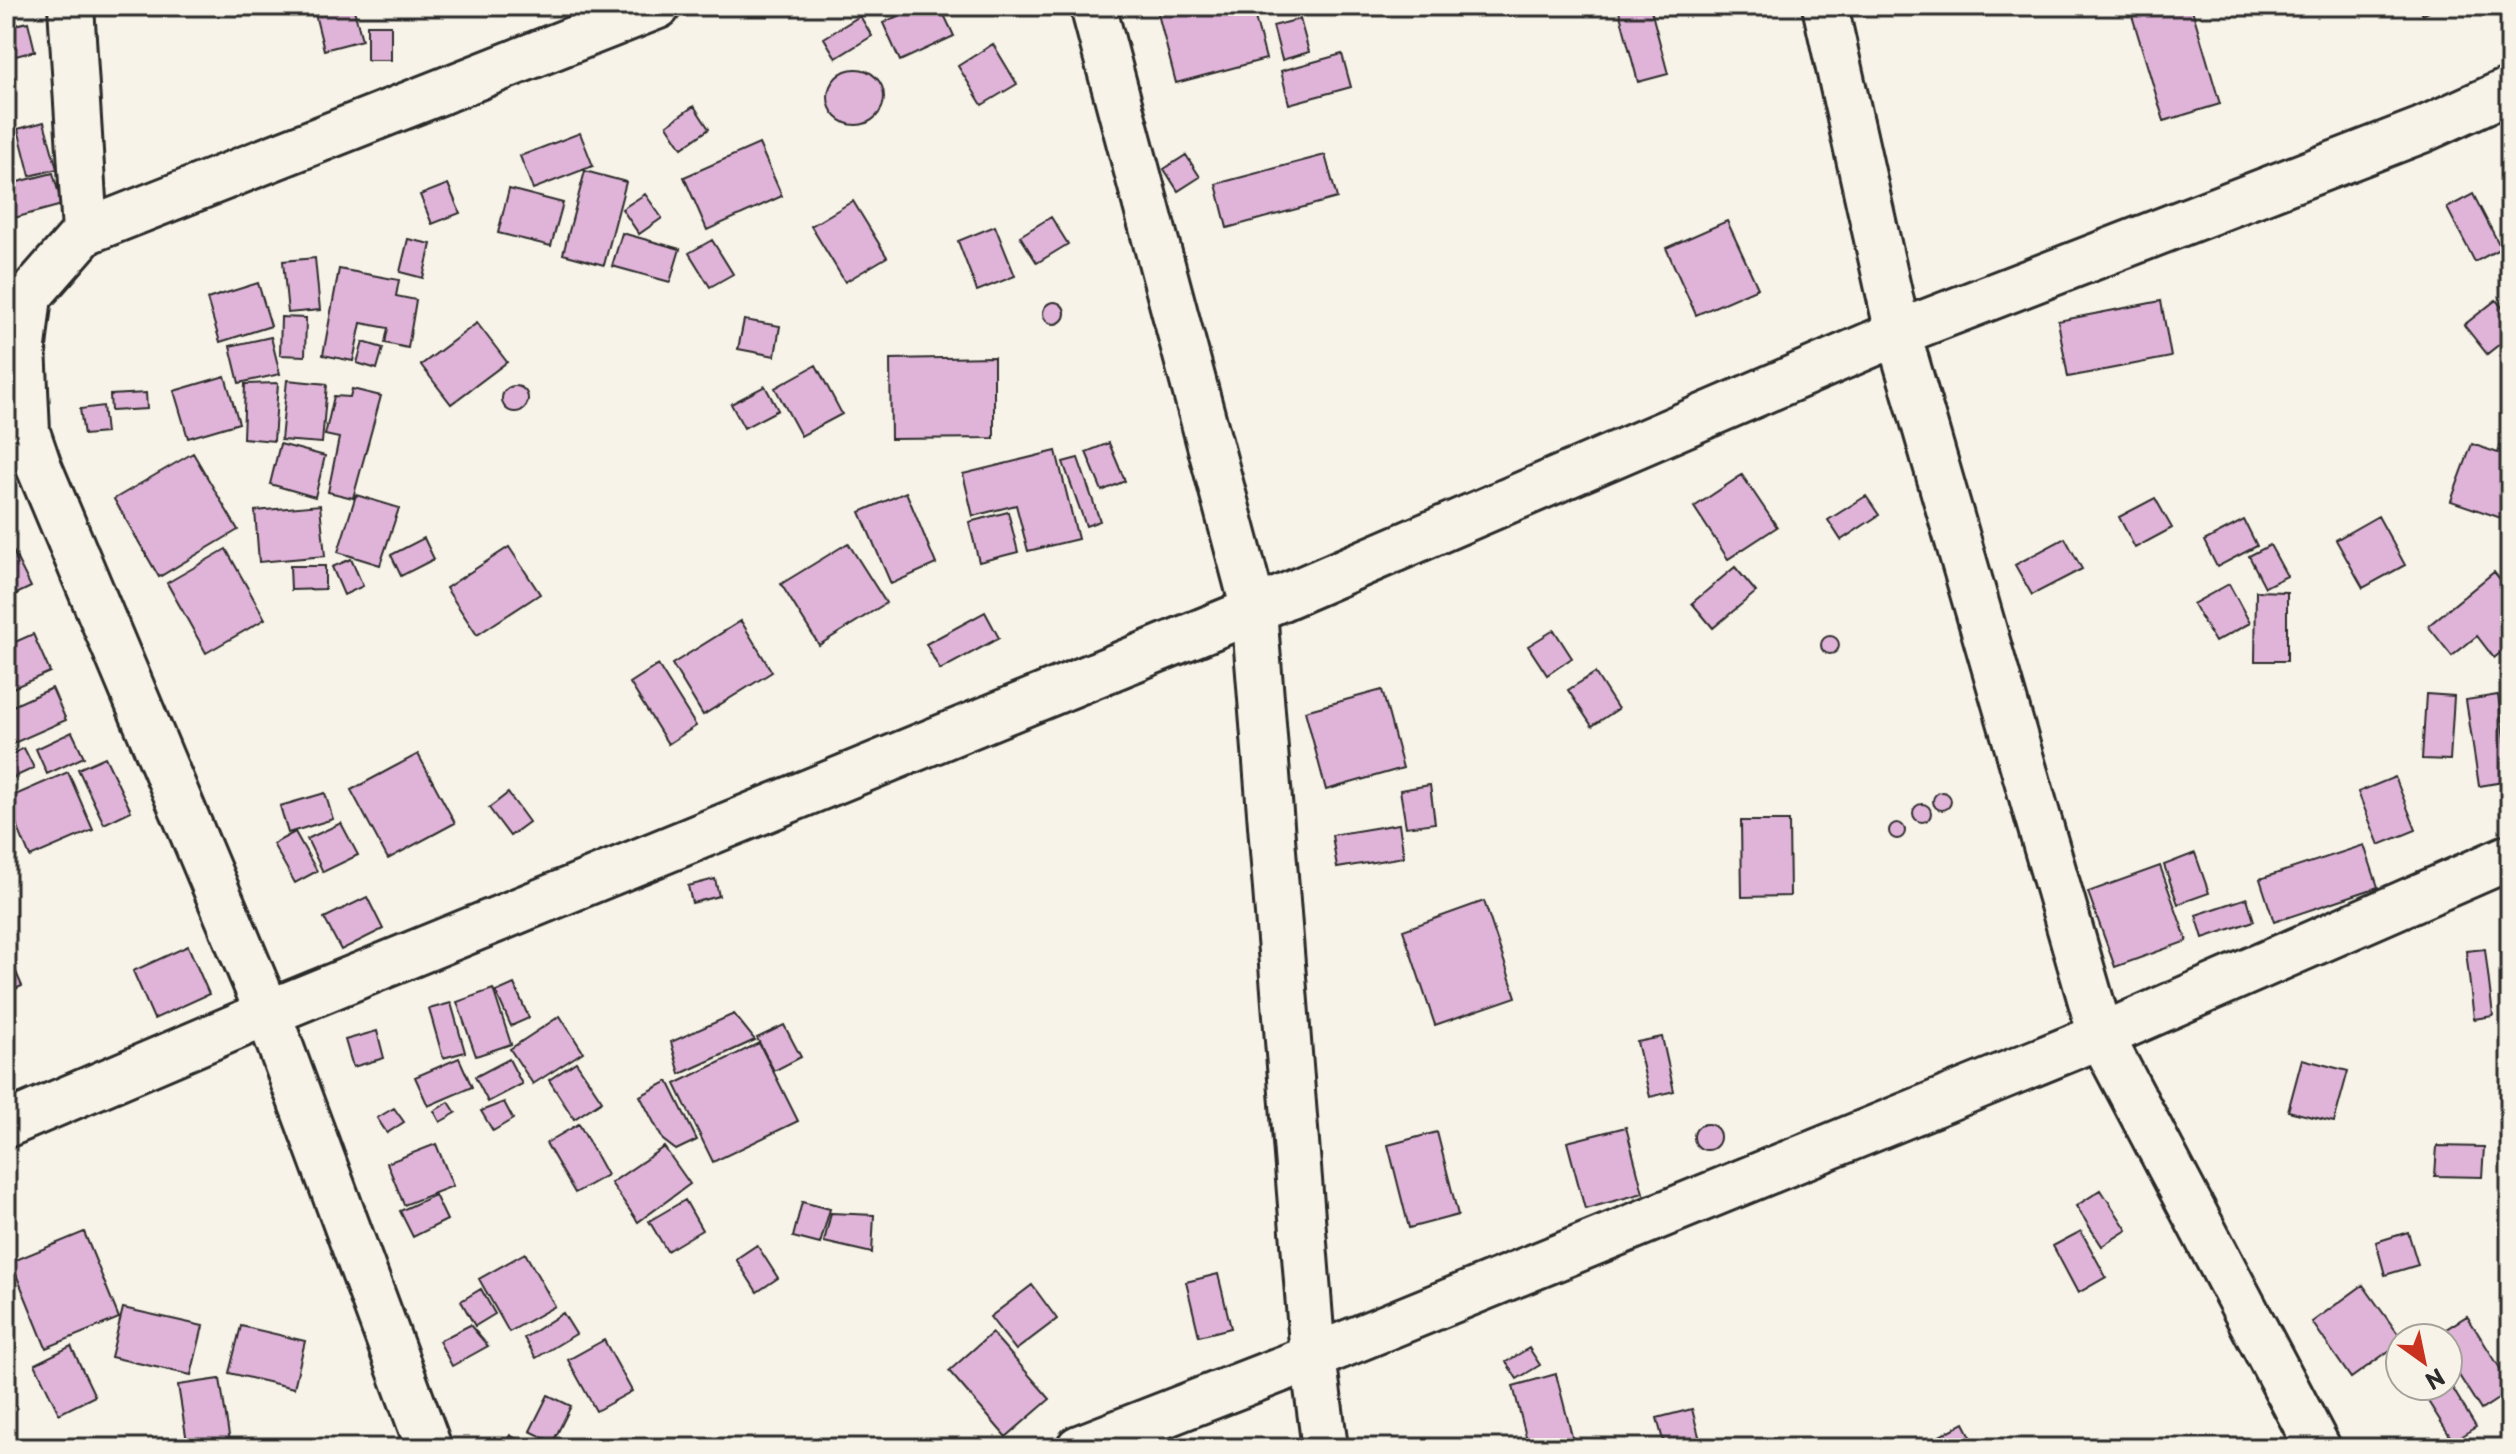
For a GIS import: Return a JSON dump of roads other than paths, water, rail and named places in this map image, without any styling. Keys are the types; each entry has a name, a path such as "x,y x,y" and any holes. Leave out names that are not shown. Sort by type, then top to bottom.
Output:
{"street":[{"path":"71,6 85,232"},
{"path":"429,1448 268,1013 39,467 27,432 18,300 85,232 658,6"},
{"path":"1093,6 1254,610 1313,1357 1325,1448"},
{"path":"1825,6 1898,333 2101,1036 2318,1448"},
{"path":"6,1125 268,1013 1254,610 1898,333 2422,130 2510,90"},
{"path":"1079,1448 1313,1357 2101,1036 2510,857"}]}
